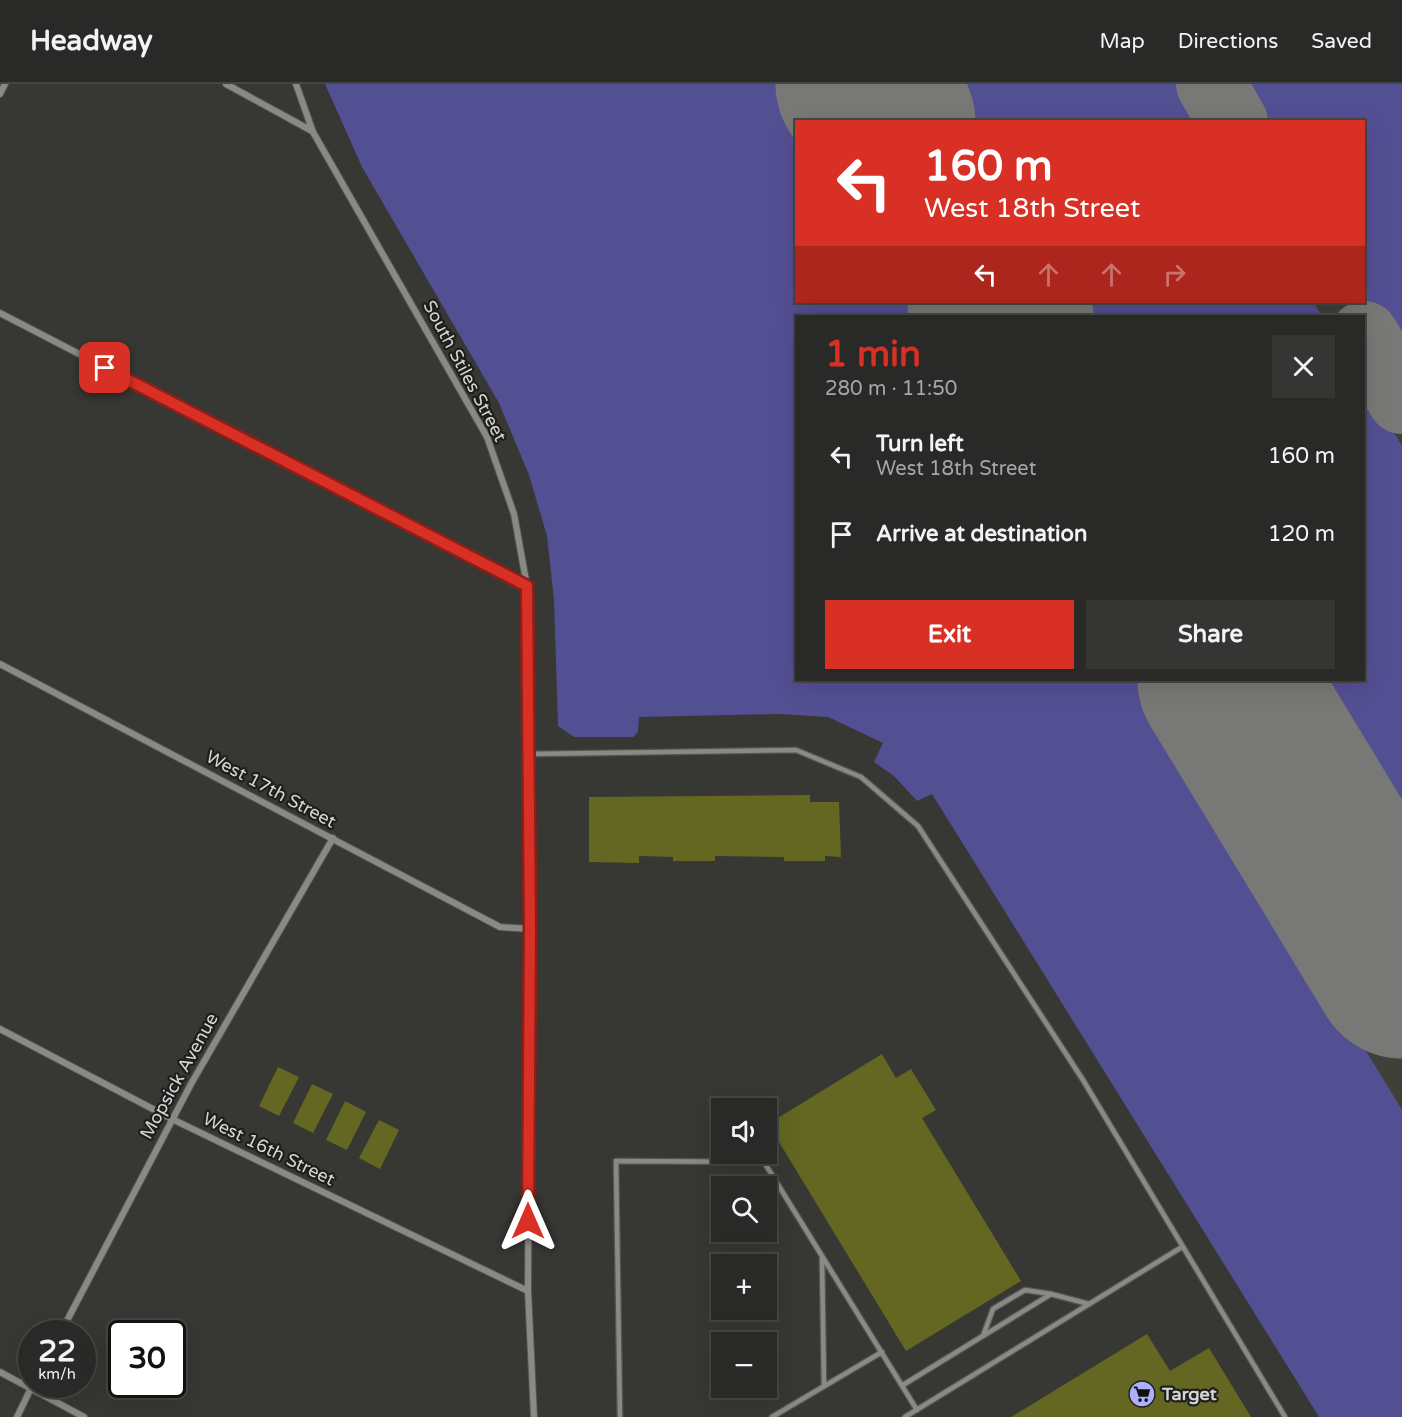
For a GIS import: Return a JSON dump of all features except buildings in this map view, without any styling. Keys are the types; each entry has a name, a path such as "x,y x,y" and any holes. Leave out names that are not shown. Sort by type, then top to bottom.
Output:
{"street":[{"path":"0,94 5,84"},
{"path":"226,84 313,132"},
{"name":"South Stiles Street","path":"296,84 313,132 487,437 514,514 527,586 530,754 528,1291 534,1417"},
{"path":"0,313 527,586"},
{"name":"West 17th Street","path":"0,664 500,927 530,929"},
{"name":"Mopsick Avenue","path":"67,1320 172,1119 333,838"},
{"name":"West 16th Street","path":"0,1029 172,1119 528,1291"},
{"path":"0,1372 18,1380"},
{"path":"17,1417 26,1398"},
{"path":"51,1398 84,1417"}],"lane":[{"path":"530,754 796,750 861,777 918,826 1083,1080 1285,1417"},
{"path":"620,1417 616,1161 764,1162 917,1410"},
{"path":"905,1417 1182,1247"},
{"path":"822,1256 824,1386"},
{"path":"982,1336 993,1309 1025,1290 1089,1304"},
{"path":"903,1385 1051,1294"},
{"path":"772,1417 882,1352"}],"shaded area":[{"path":"325,84 778,84 799,120 795,120 795,303 911,303 918,315 795,315 795,681 1141,681 1402,1110 1402,1417 1319,1417 932,794 917,801 894,776 874,762 883,743 828,717 780,714 639,717 638,732 633,737 574,737 558,726 554,600 547,536 529,475 499,403 362,167"},
{"path":"506,84 1402,84 1402,1417 869,681 1365,681 1365,315 795,315"},
{"path":"953,84 1179,84 1201,120 975,120"},
{"path":"1227,84 1402,84 1402,359 1388,351 1359,303 1365,303 1365,120 1249,120"},
{"path":"1087,303 1314,303 1321,315 1094,315"},
{"path":"1365,385 1402,446 1402,822 1316,681 1365,681"}],"taxiway":[{"path":"1211,84 1232,120"},
{"path":"1365,338 1402,399"}],"runway":[{"path":"864,84 886,120"},
{"path":"997,303 1004,315"},
{"path":"1227,681 1402,970"}],"place":[{"name":"Target","path":"1142,1394"}],"route":[{"path":"105,368 527,586 530,754 528,1221"}]}
